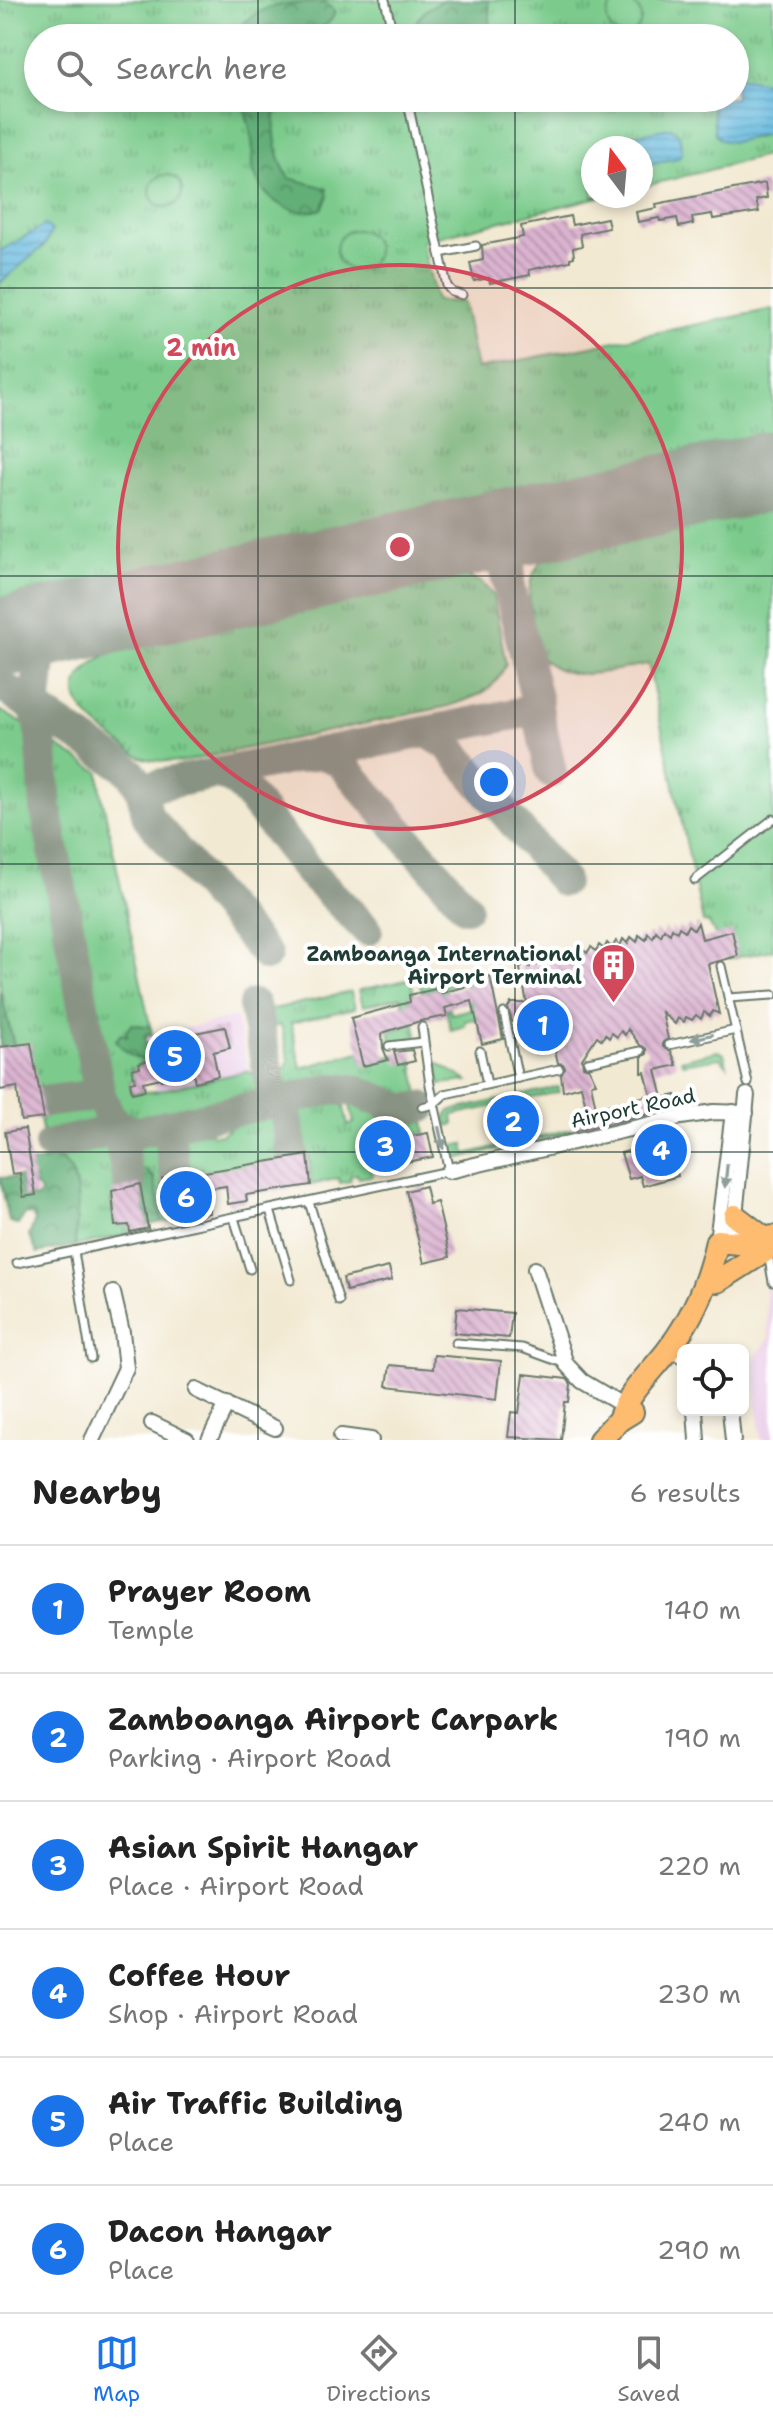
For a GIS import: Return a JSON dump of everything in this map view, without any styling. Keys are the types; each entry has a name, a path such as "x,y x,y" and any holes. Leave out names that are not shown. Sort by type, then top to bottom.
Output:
{"main road":[{"path":"735,1216 769,1246"},
{"path":"686,1344 712,1287 721,1248 769,1246"},
{"path":"625,1412 712,1287 769,1246"},
{"path":"600,1440 677,1360"}],"street":[{"path":"721,1248 740,1112 748,1089"},
{"path":"721,1248 735,1216 740,1112"},
{"name":"Airport Road","path":"449,1171 681,1117 740,1112"},
{"path":"535,1269 566,1364 582,1381 625,1412"},
{"path":"92,1440 126,1368 113,1293"},
{"path":"196,1390 275,1428"},
{"path":"209,1440 227,1404"},
{"path":"695,1416 697,1440"},
{"path":"731,1416 733,1440"},
{"path":"152,1423 187,1440"},
{"path":"341,1436 371,1440"}],"lane":[{"path":"385,0 391,24"},
{"path":"410,112 447,286 452,292 462,295"},
{"path":"440,253 476,246"},
{"path":"695,880 773,819"},
{"path":"721,966 748,1089"},
{"path":"728,998 773,995"},
{"path":"504,1013 518,1078"},
{"path":"17,1263 449,1171 430,1085 422,1027"},
{"path":"669,1045 736,1030"},
{"path":"389,1046 423,1042"},
{"path":"480,1051 487,1084"},
{"path":"588,1062 641,1051"},
{"path":"422,1107 434,1104 445,1094 559,1069"},
{"path":"430,1085 445,1094"},
{"path":"309,1202 339,1301"},
{"path":"270,1210 291,1280"},
{"path":"234,1218 250,1269"},
{"path":"769,1246 773,1282"},
{"path":"74,1251 91,1358"},
{"path":"456,1343 522,1348 566,1364"}],"shaded area":[{"path":"236,1017 248,1071 156,1091 145,1037"},
{"path":"773,1262 773,1440 761,1440 753,1361 769,1338 763,1265"}],"green space":[{"path":"0,0 773,0 773,154 653,184 653,136 581,136 581,201 422,241 436,301 463,302 477,369 773,309 773,431 0,598"},
{"path":"443,0 488,0 490,24 417,24 427,9"},
{"path":"618,2 630,2 640,12 640,24 608,24 608,12"},
{"path":"326,3 335,11 328,24 243,24 262,10"},
{"path":"246,112 276,112 277,150 284,169 289,178 326,188 328,196 322,209 299,211 269,196 256,177"},
{"path":"504,112 528,112 515,115"},
{"path":"166,175 178,179 182,191 178,203 166,207 154,203 150,191 154,179"},
{"path":"356,230 370,236 376,250 370,264 356,270 342,264 336,250 342,236"},
{"path":"773,509 773,950 728,959 709,923 703,922 648,664 592,674 578,674 552,666 541,657 529,592 536,569 544,559"},
{"path":"465,576 481,582 493,595 506,664 490,688 449,706 181,762 157,761 131,751 88,716 76,696 82,675 108,654"},
{"path":"0,710 25,725 37,754 42,816 91,1077 87,1087 41,1094 40,1085 36,1085 31,1044 14,1046 0,989"},
{"path":"50,744 99,772 152,1035 145,1037 149,1060 132,1069 135,1081 130,1082 132,1093 157,1091 248,1071 265,1081 267,1089 262,1097 137,1124 122,1119 112,1105 53,815 48,783"},
{"path":"470,969 477,1021 465,1021 465,1026 451,1030 440,988 422,992 418,978","holes":["464,982 471,1009 451,1014 445,987"]},
{"path":"411,979 414,994 409,996 417,1035 412,1040 392,1043 389,1031 408,1026 401,997 363,1006 359,990"},
{"path":"0,989 14,1046 0,1047"},
{"path":"351,992 355,1008 291,1023 301,1068 360,1052 363,1065 395,1055 413,1061 420,1101 392,1099 347,1082 293,1091 278,1087 274,1074 283,1072 289,1061 281,1025 265,1028 263,1018 273,1009"},
{"path":"132,1024 151,1027 152,1035 145,1037 149,1060 130,1054 116,1040 121,1034 127,1036 126,1031"},
{"path":"718,1051 724,1054 727,1065 720,1058 683,1064 681,1060"},
{"path":"436,1062 468,1081 440,1084"},
{"path":"558,1087 559,1092 453,1115 454,1125 448,1127 446,1117 450,1111"},
{"path":"351,1096 377,1104 382,1113 376,1142 372,1143 374,1153 369,1155 373,1176 359,1178 357,1174 350,1176 351,1181 340,1183 339,1178 311,1185 309,1156 296,1157 292,1129 294,1113 307,1104 335,1097 343,1103 348,1125 354,1123 349,1101"},
{"path":"84,1102 93,1106 111,1127 50,1140 48,1131 42,1131 42,1106"},
{"path":"272,1110 281,1116 289,1158 204,1182 202,1171 181,1175 174,1138 178,1132 198,1128 214,1135 221,1134 247,1116"},
{"path":"398,1113 405,1116 423,1113 426,1133 391,1139 394,1118"},
{"path":"571,1129 572,1132 455,1159 452,1146 464,1144 466,1154"},
{"path":"117,1135 120,1137 118,1150 126,1188 111,1201 115,1226 129,1225 130,1234 75,1246 76,1194 58,1159 53,1159 51,1149"},
{"path":"156,1135 164,1140 171,1177 162,1180 170,1221 162,1222 154,1177 136,1170 131,1172 127,1155 132,1143"},
{"path":"58,1159 73,1175 76,1186 75,1246 37,1253 29,1236 35,1220 32,1215 25,1214 18,1225 9,1221 0,1178 20,1177 23,1196 38,1198 41,1193 31,1181 31,1163"},
{"path":"144,1169 154,1177 162,1222 148,1225 140,1185 135,1185 131,1172"}],"water":[{"path":"749,79 773,83 773,133 733,142 721,140 715,134 713,112 749,112"},
{"path":"671,128 679,134 682,152 678,158 653,163 653,136 628,136"},
{"path":"45,225 52,230 45,245 0,283 0,251"}],"building":[{"path":"765,183 767,198 756,200 759,212 713,219 712,214 692,217 693,224 679,227 677,218 638,222 636,212 657,208 656,204"},
{"path":"570,216 572,225 607,218 609,228 580,234 582,246 573,248 574,257 570,261 529,270 530,275 490,283 489,278 474,281 470,263 483,260 482,245 523,237 521,226"},
{"name":"Zamboanga International Airport Terminal","path":"698,923 702,939 732,931 738,956 708,964 719,1014 713,1011 710,1016 704,1012 701,1019 696,1015 692,1020 686,1017 684,1022 678,1018 675,1024 662,1012 668,1039 663,1042 663,1047 671,1051 677,1065 656,1070 663,1098 676,1095 679,1107 575,1131 572,1117 588,1114 581,1086 563,1091 561,1075 565,1068 558,1063 552,1037 544,1052 540,1048 536,1053 528,1016 515,1023 508,1008 511,1003 527,1003 520,969 524,962 530,967 533,960 537,965 541,958 546,963 549,957 555,961 558,954 563,959 566,952 571,957 574,950 580,955 582,949 587,953 591,947 596,951 599,945 604,949 607,943 612,948 616,941 620,946 623,939 628,944 631,937 637,942 639,935 646,940 648,933 653,938 656,931 661,936 664,929 670,934 672,928 677,932 679,927 685,931 688,925 694,930","holes":["628,1029 647,1049 647,1054 642,1057 642,1073 645,1072 651,1095 596,1108 591,1084 596,1083 589,1068 583,1066 582,1059 597,1036 602,1040 605,1034 609,1038 612,1033 617,1037 621,1031 625,1035"]},
{"path":"490,976 503,1039 482,1044 472,1001 445,1008 447,1016 382,1033 388,1060 363,1066 351,1018 410,1002 409,995 440,988 442,993 468,986 467,981"},
{"path":"225,1027 230,1048 213,1052 218,1076 195,1082 193,1073 161,1078 143,1082 145,1090 132,1093 130,1082 135,1081 132,1069 140,1067 139,1063 168,1054 165,1039"},
{"path":"31,1043 44,1118 21,1121 17,1087 0,1090 0,1047"},
{"path":"412,1050 415,1061 398,1065 394,1052"},
{"path":"25,1129 36,1195 23,1197 20,1173 12,1174 5,1132"},
{"path":"428,1133 433,1157 401,1163 400,1159 395,1160 393,1150 374,1153 372,1143"},
{"path":"668,1140 678,1176 643,1186 640,1176 629,1179 621,1153"},
{"path":"308,1155 311,1185 246,1195 247,1201 228,1204 226,1186 206,1189 210,1213 170,1221 162,1179"},
{"path":"140,1184 148,1228 130,1232 129,1225 115,1226 112,1191"},
{"path":"425,1186 429,1204 437,1202 450,1257 424,1263 406,1191"},
{"path":"389,1267 392,1280 346,1291 343,1278"},
{"path":"457,1308 512,1313 509,1338 454,1333"},
{"path":"434,1355 501,1361 497,1399 387,1386 390,1365 433,1369"},
{"path":"524,1374 567,1379 571,1384 569,1402 565,1402 561,1440 508,1437 511,1412 519,1413"}],"taxiway":[{"path":"509,580 510,559 516,543 527,531 545,520"},
{"path":"143,788 536,710 537,702 503,563 490,548 463,538"},
{"path":"63,625 44,648 35,708 41,735 46,809 100,1095 113,1120 122,1127 138,1132 333,1089 357,1091 405,1110 422,1107"},
{"path":"0,685 132,774 141,790 148,817 266,955"},
{"path":"537,707 551,772"},
{"path":"427,732 447,744 563,881"},
{"path":"318,753 341,763 466,907"},
{"path":"216,774 230,777 243,788 310,873 367,930"},
{"path":"254,1005 275,1102"},
{"path":"42,1102 100,1095"},
{"path":"284,1100 293,1158"},
{"path":"167,1125 176,1176"},
{"path":"50,1145 121,1129"},
{"path":"130,1130 122,1150 130,1187"}],"runway":[{"path":"0,638 773,471"}],"place":[{"name":"Zamboanga International Airport Terminal","path":"613,1005"},
{"name":"Prayer Room","path":"543,1025"},
{"name":"Air Traffic Building","path":"175,1056"},
{"name":"Zamboanga Airport Carpark","path":"513,1121"},
{"name":"Asian Spirit Hangar","path":"385,1146"},
{"name":"Coffee Hour","path":"661,1150"},
{"name":"Dacon Hangar","path":"186,1197"}]}
